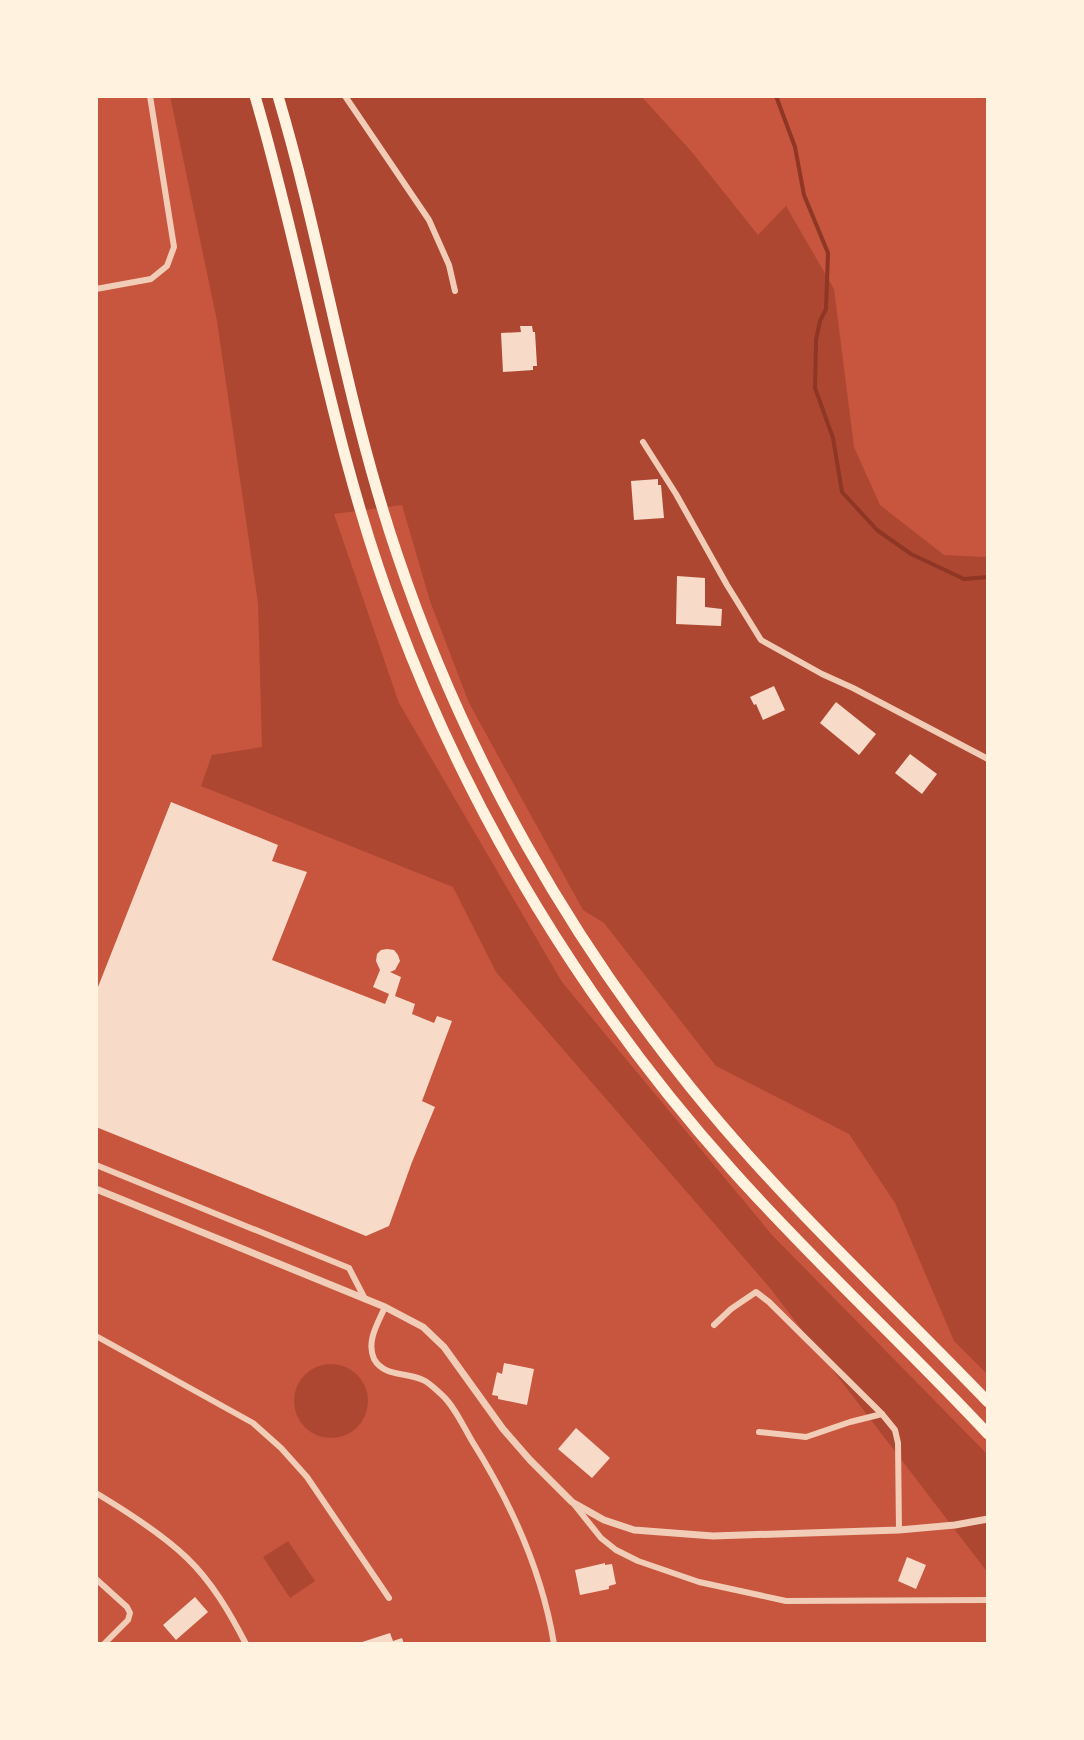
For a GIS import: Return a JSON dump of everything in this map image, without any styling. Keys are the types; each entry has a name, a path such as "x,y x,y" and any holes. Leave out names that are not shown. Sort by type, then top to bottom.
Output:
{"highway":[{"path":"255,96 281,187 342,449 372,547 423,686 493,832 586,984 693,1126 773,1214 988,1434"},
{"path":"278,96 302,182 363,442 397,554 416,610 461,717 513,822 604,972 710,1112 789,1198 988,1402"}],"street":[{"path":"96,289 151,279 167,266 174,247 150,96"},
{"path":"345,96 429,220 449,265 455,291"},
{"path":"643,442 761,640 988,759"},
{"path":"96,1165 349,1268 365,1299"},
{"path":"96,1189 385,1307 423,1327 444,1347 503,1429 572,1502 601,1538 638,1561 699,1582 786,1601 988,1600"},
{"path":"714,1325 756,1292 882,1414 895,1430 898,1443 899,1530"},
{"path":"385,1307 373,1334 373,1356 383,1369 427,1381 447,1401 495,1478 519,1528 539,1578 554,1644"},
{"path":"96,1336 253,1423 272,1439 307,1477 389,1598"},
{"path":"759,1432 806,1437 882,1414"},
{"path":"96,1493 129,1513 187,1557 222,1600 246,1644"},
{"path":"572,1502 604,1520 634,1530 713,1536 899,1530 988,1519"},
{"path":"96,1579 130,1613 128,1620 104,1644"}],"shaded area":[{"path":"170,96 641,96 691,151 758,235 786,206 834,289 854,447 880,505 944,555 985,557 988,553 988,1375 954,1341 895,1203 849,1134 716,1066 604,923 583,910 469,703 430,601 402,505 334,514 399,703 562,982 772,1235 988,1455 988,1573 770,1288 496,972 453,887 201,786 212,755 262,747 258,603 217,321"},
{"path":"331,1364 352,1370 362,1380 368,1401 362,1422 352,1432 331,1438 310,1432 300,1422 294,1401 300,1380 310,1370"},
{"path":"288,1541 315,1581 290,1598 263,1557"}],"building":[{"path":"520,326 532,326 535,332 537,366 533,366 533,370 503,372 501,333 521,332"},
{"path":"658,479 664,518 634,520 631,481"},
{"path":"677,576 705,578 705,607 722,609 721,626 676,624"},
{"path":"774,686 785,710 763,720 750,697"},
{"path":"836,702 876,734 859,755 820,723"},
{"path":"910,754 937,774 922,794 895,773"},
{"path":"171,802 278,845 272,861 307,872 272,960 385,1004 389,994 373,987 380,970 377,954 381,950 394,950 400,961 390,972 401,977 395,996 415,1004 412,1014 434,1023 437,1016 452,1021 422,1101 435,1107 389,1226 366,1236 96,1127 96,992"},
{"path":"504,1363 534,1369 527,1405 492,1395 497,1372 502,1374"},
{"path":"576,1428 610,1458 592,1478 558,1449"},
{"path":"907,1557 926,1565 916,1589 898,1581"},
{"path":"612,1564 616,1584 609,1586 609,1589 580,1595 575,1570"},
{"path":"195,1597 208,1612 176,1640 163,1625"},
{"path":"390,1633 393,1641 402,1638 404,1644 356,1644"}],"waterway":[{"path":"776,96 795,147 804,195 828,253 826,309 816,340 815,388 833,438 842,492 877,530 911,554 964,579 988,577"}]}
